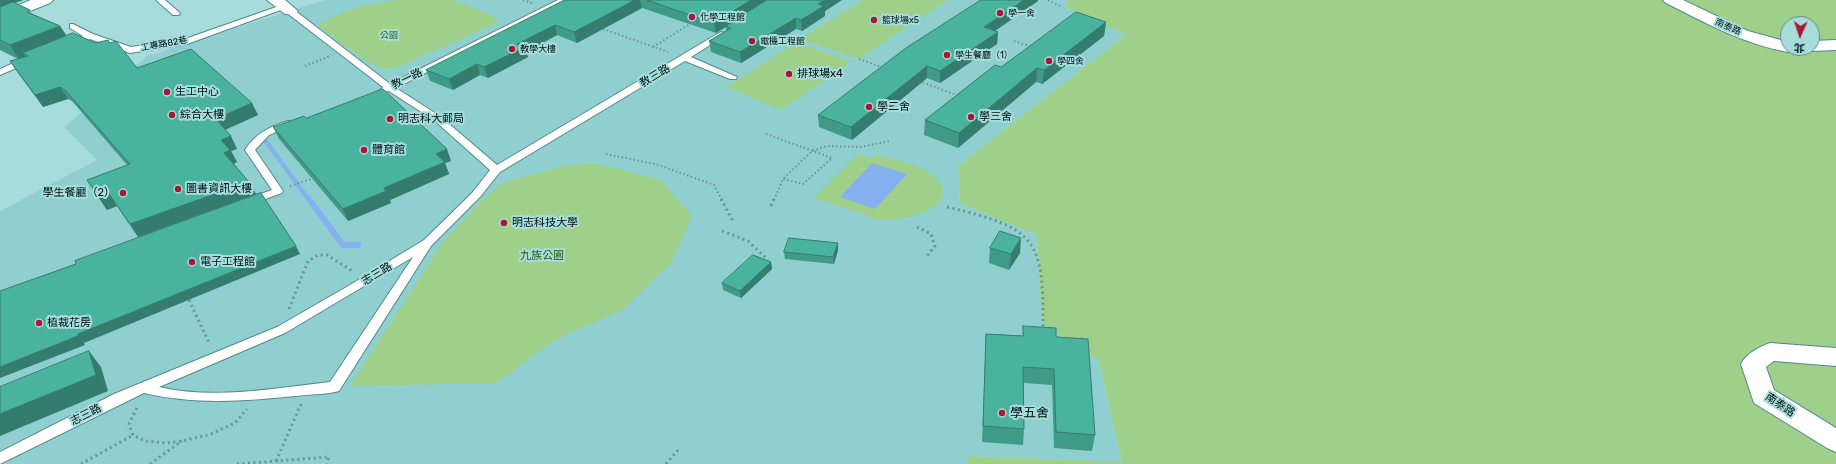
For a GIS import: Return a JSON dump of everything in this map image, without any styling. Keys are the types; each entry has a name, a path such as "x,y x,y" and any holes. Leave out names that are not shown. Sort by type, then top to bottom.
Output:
{"street":[{"path":"0,18 45,0"},
{"name":"南泰路","path":"1671,0 1727,27 1755,38 1780,45"},
{"path":"1820,46 1836,45"},
{"name":"南泰路","path":"1836,357 1770,352 1753,364 1763,396 1836,441"}],"lane":[{"path":"160,0 176,13"},
{"name":"教一路","path":"376,93 390,88 564,0"},
{"path":"283,6 341,52 390,88 438,118 496,170"},
{"name":"工專路82巷","path":"73,26 90,36 130,50 187,41 283,6"},
{"name":"教三路","path":"496,170 532,150 728,32"},
{"path":"61,47 90,36"},
{"path":"0,72 39,56"},
{"path":"685,58 733,77"},
{"path":"236,206 278,191 250,150 256,140 274,129 296,121"},
{"name":"志三路","path":"0,459 119,398 148,389 281,330 368,280 428,243 476,195 496,170"},
{"path":"148,389 165,394 223,396 334,387 428,243"}],"path":[{"path":"1048,0 1060,6"},
{"path":"653,47 690,24"},
{"path":"603,29 685,58"},
{"path":"1014,41 1035,48"},
{"path":"305,66 341,52"},
{"path":"858,59 888,69"},
{"path":"918,81 962,97"},
{"path":"766,134 832,158 803,184 783,179"},
{"path":"771,206 783,179 812,151 827,146 860,147 890,141"},
{"path":"606,154 659,165 714,186 734,223"},
{"path":"278,191 312,179"},
{"path":"947,207 982,216 1014,229 1032,243 1041,267 1043,291 1043,331"},
{"path":"916,227 931,234 935,246 926,257"},
{"path":"722,231 737,235 754,244 768,260"},
{"path":"281,330 308,261 318,255 327,256 368,280"},
{"path":"189,300 216,358"},
{"path":"148,389 133,412 129,424 133,435 145,441 183,441 211,434 235,423 251,406 257,394"},
{"path":"276,461 307,389"},
{"path":"80,464 133,435"},
{"path":"150,464 155,459 183,441"},
{"path":"666,464 678,450"},
{"path":"237,464 329,457 327,464"}],"shaded area":[{"name":"明志科技大學","path":"325,0 1067,0 1066,7 1126,35 958,166 960,203 1037,235 1042,323 1099,360 1122,462 967,456 968,464 0,464 0,211 97,160 64,127 147,56"}],"green space":[{"name":"公園","path":"396,0 454,0 491,15 499,22 398,67 384,69 368,62 321,28 319,24 356,8"},
{"name":"籃球場x5","path":"863,0 948,0 859,59 799,39"},
{"path":"1067,0 1836,0 1836,464 968,464 967,456 1122,462 1099,360 1042,323 1037,235 960,203 958,166 1126,35 1066,7"},
{"name":"排球場x4","path":"797,42 851,62 781,110 726,87"},
{"path":"858,154 871,158 876,154 923,169 935,177 942,187 942,196 937,204 928,210 916,215 892,220 875,219 814,198"},
{"name":"九族公園","path":"595,163 661,180 692,216 671,263 622,310 555,340 496,383 350,386 443,242 482,200 502,183 563,166"}],"water":[{"path":"872,163 907,174 875,209 840,197"}],"building":[{"path":"565,0 635,0 574,32 555,25 517,44 525,47 484,67 477,64 449,79 426,70"},
{"name":"化學工程館","path":"647,0 751,0 714,23"},
{"path":"767,0 825,0 818,4 824,6 801,20 796,18 740,52 709,41 731,28 726,26"},
{"path":"981,0 1024,0 984,27 998,32 940,71 927,66 851,127 818,115 906,48"},
{"path":"13,2 30,10 27,12 60,26 10,45 0,40 0,7"},
{"path":"1076,12 1106,22 1044,70 1037,68 959,133 925,120 995,65 1001,67"},
{"path":"73,33 95,43 108,40 110,43 116,41 137,68 191,49 252,103 216,119 231,136 221,140 230,150 224,153 249,182 130,224 109,194 99,198 87,180 130,164 65,90 60,87 35,95 10,61 28,56 23,53"},
{"name":"體育館","path":"383,89 447,149 436,154 445,162 384,188 386,191 343,209 273,127 304,116 306,118"},
{"path":"261,193 296,246 0,367 0,291 76,264 75,261"},
{"path":"1000,231 1021,238 1011,254 990,248"},
{"path":"789,238 838,243 833,257 784,252"},
{"path":"753,255 771,262 740,291 722,283"},
{"name":"學五舍","path":"1023,326 1056,328 1056,337 1088,339 1095,435 1056,432 1054,369 1023,367 1024,429 983,426 986,334 1023,336"},
{"path":"89,351 96,375 0,414 0,387"}],"waterway":[{"path":"262,136 309,200"},
{"path":"309,199 343,245 358,245"}],"place":[{"name":"學一舍","path":"1000,13"},
{"name":"化學工程館","path":"692,17"},
{"name":"籃球場x5","path":"874,20"},
{"name":"電機工程館","path":"752,41"},
{"name":"教學大樓","path":"512,49"},
{"name":"學生餐廳（1）","path":"947,55"},
{"name":"學四舍","path":"1049,61"},
{"name":"排球場x4","path":"789,74"},
{"name":"生工中心","path":"167,92"},
{"name":"學二舍","path":"869,107"},
{"name":"綜合大樓","path":"172,115"},
{"name":"學三舍","path":"971,117"},
{"name":"明志科大郵局","path":"390,119"},
{"name":"體育館","path":"364,150"},
{"name":"圖書資訊大樓","path":"178,189"},
{"name":"學生餐廳（2）","path":"123,193"},
{"name":"明志科技大學","path":"504,223"},
{"name":"電子工程館","path":"192,262"},
{"name":"植裁花房","path":"39,323"},
{"name":"學五舍","path":"1002,413"}]}
